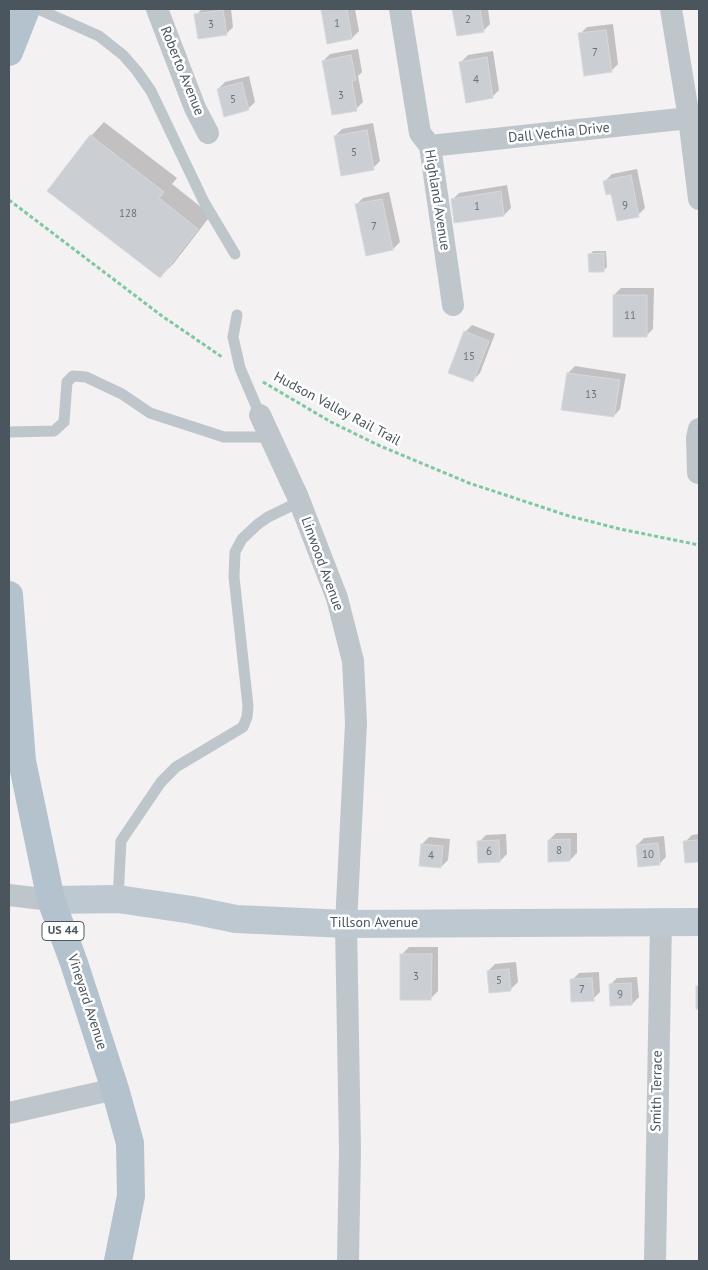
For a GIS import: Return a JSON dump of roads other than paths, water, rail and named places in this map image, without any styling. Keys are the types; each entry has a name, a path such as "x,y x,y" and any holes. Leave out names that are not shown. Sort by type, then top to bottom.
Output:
{"main road":[{"path":"9,52 26,9"},
{"name":"Vineyard Avenue","path":"9,595 22,761 51,900 116,1089 130,1143 131,1196 118,1261"}],"street":[{"name":"Roberto Avenue","path":"157,9 195,108 208,133"},
{"name":"Highland Avenue","path":"400,9 420,133 430,146 453,305"},
{"path":"671,9 693,126 699,199"},
{"name":"Dall Vechia Drive","path":"430,146 693,126"},
{"name":"Linwood Avenue","path":"260,415 299,502 337,598 353,660 356,723 346,924"},
{"path":"698,473 697,438 699,429"},
{"path":"9,895 51,900"},
{"name":"Tillson Avenue","path":"51,900 118,899 192,910 236,919 346,924 699,922"},
{"name":"Smith Terrace","path":"655,1261 661,922"},
{"path":"346,924 350,1132 348,1261"},
{"path":"9,1113 116,1089"}],"lane":[{"path":"38,9 99,36 123,55 137,72 151,91 204,202 235,254"},
{"name":"Linwood Avenue","path":"237,315 233,336 240,368 260,415"},
{"path":"9,432 54,431 64,422 67,382 73,376 86,377 122,394 150,413 215,434 269,437"},
{"path":"118,899 121,841 161,782 176,767 242,727 245,722 248,706 234,577 235,552 242,539 258,524 299,502"}]}
